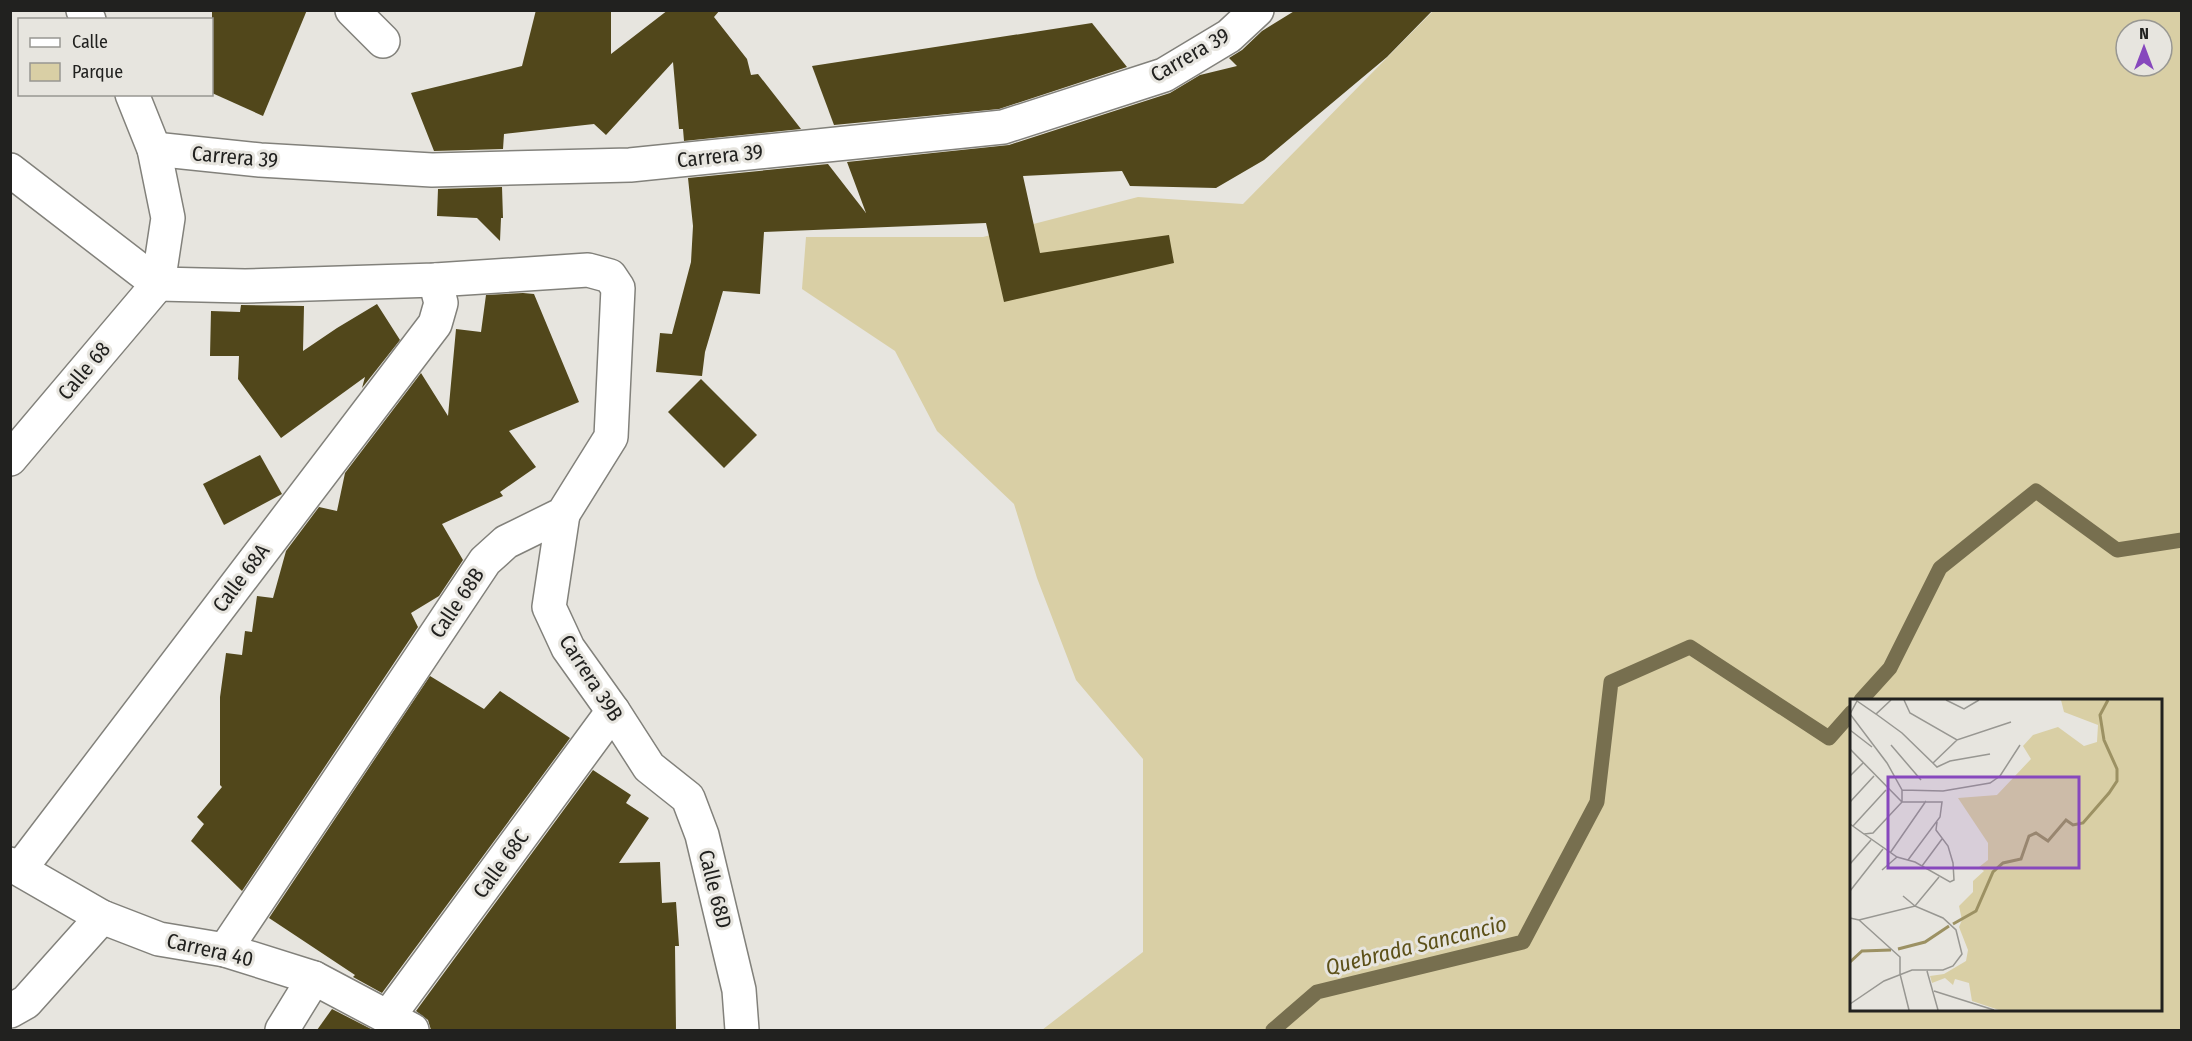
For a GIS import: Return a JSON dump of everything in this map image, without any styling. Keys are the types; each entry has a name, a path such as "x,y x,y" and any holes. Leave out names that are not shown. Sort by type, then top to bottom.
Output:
{"street":[{"path":"352,10 383,41"},
{"name":"Carrera 39","path":"154,149 261,160 432,170 619,166 1003,127 1164,75 1229,36 1257,10"},
{"path":"133,96 154,149 168,218 158,284"},
{"path":"10,171 158,284 245,286 435,280 588,270 610,276 618,288 611,437 563,514"},
{"name":"Calle 68A","path":"15,866 435,324 441,303 435,280"},
{"name":"Calle 68","path":"10,459 158,284"},
{"name":"Carrera 39B","path":"563,514 549,607 568,648 649,767"},
{"name":"Calle 68B","path":"225,950 485,561 506,542 563,514"},
{"name":"Calle 68C","path":"400,1024 613,711"},
{"name":"Calle 68D","path":"649,767 688,798 702,835 739,990 742,1030"},
{"name":"Carrera 40","path":"15,866 102,917 159,939 225,950 314,978 400,1024"},
{"path":"10,1011 26,1002 102,917"},
{"path":"282,1030 314,978"}],"green space":[{"path":"1433,11 2181,11 2181,1030 1042,1030 1143,952 1143,759 1076,680 1037,578 1014,504 937,431 895,351 802,289 806,237 983,237 1138,197 1243,204"}],"building":[{"path":"212,10 307,10 263,116 213,93"},
{"path":"536,10 611,10 611,54 668,10 720,10 714,17 747,59 751,75 758,74 801,129 684,141 683,129 679,129 673,62 606,135 594,124 504,134 503,149 434,151 411,93 522,66"},
{"path":"1296,10 1433,10 1387,57 1264,160 1216,188 1130,186 1122,171 1023,176 1040,253 1169,235 1174,263 1004,302 986,223 764,232 760,294 723,291 705,352 702,376 656,372 660,333 672,334 691,262 693,226 688,178 828,164 866,213 847,162 1009,145 1170,93 1200,75 1237,66 1229,58 1242,50 1262,31"},
{"path":"1092,23 1127,67 999,109 834,125 812,66"},
{"path":"502,187 503,218 501,218 500,241 477,218 437,216 438,189"},
{"path":"534,294 579,402 509,431 536,467 500,492 503,496 442,524 463,560 439,596 411,613 418,627 242,891 191,841 204,824 197,817 222,787 220,785 220,697 226,653 242,655 245,631 252,632 257,596 273,598 286,551 319,507 337,511 345,473 421,373 448,416 456,329 481,332 486,295"},
{"path":"377,304 400,340 362,388 365,377 281,438 238,379 239,356 210,356 211,311 240,312 241,305 304,306 303,351"},
{"path":"701,379 757,435 724,468 668,412"},
{"path":"260,455 282,494 224,525 203,484"},
{"path":"430,676 484,709 500,691 570,738 382,993 353,977 355,975 269,918"},
{"path":"593,770 631,795 626,803 649,818 619,863 660,862 662,903 676,902 679,946 675,946 676,1030 431,1030 428,1020 416,1011"},
{"path":"332,1009 373,1030 317,1030"}],"waterway":[{"name":"Quebrada Sancancio","path":"1862,699 1890,668 1940,568 2036,491 2117,550 2182,540"},
{"name":"Quebrada Sancancio","path":"1273,1030 1317,992 1523,942 1597,802 1611,682 1690,647 1829,738 1850,714"}]}
